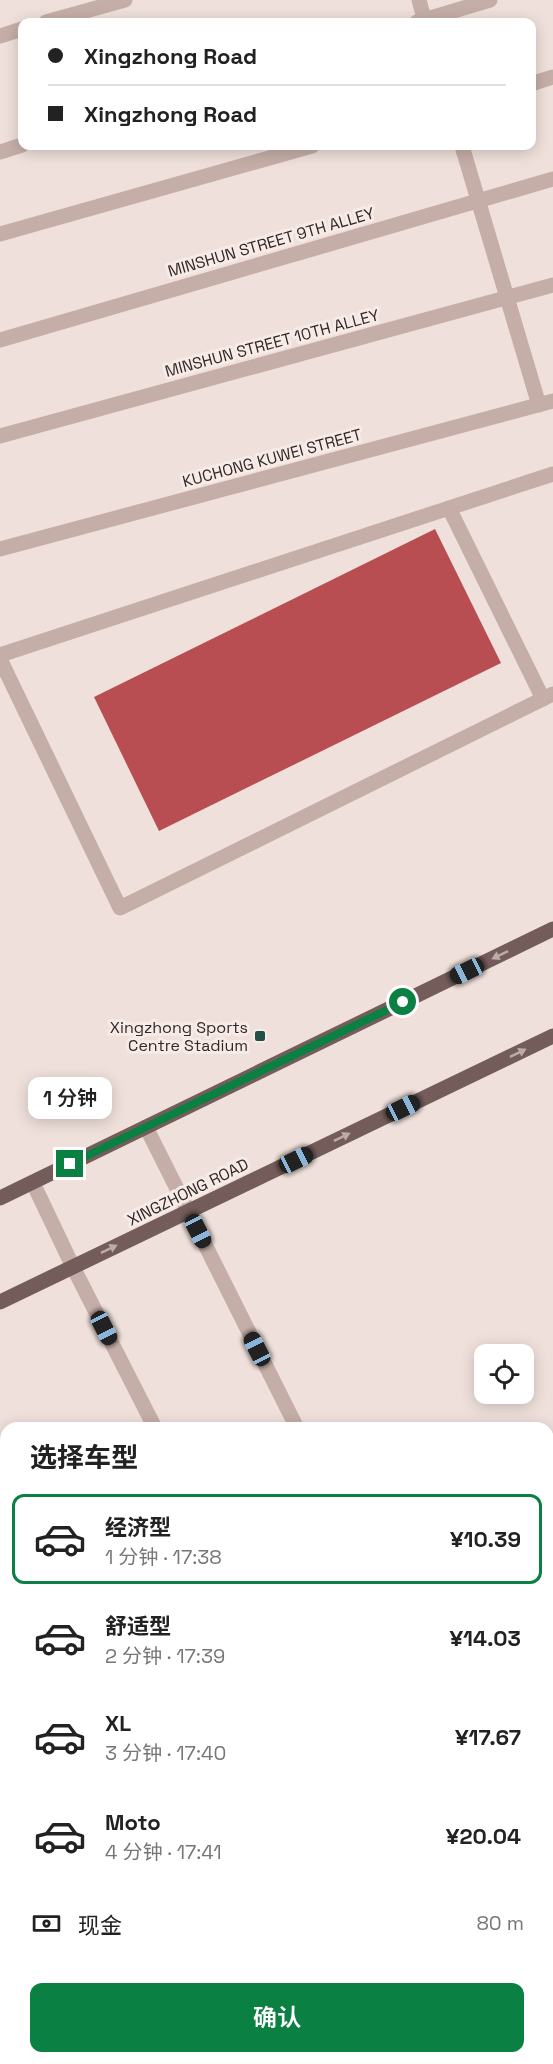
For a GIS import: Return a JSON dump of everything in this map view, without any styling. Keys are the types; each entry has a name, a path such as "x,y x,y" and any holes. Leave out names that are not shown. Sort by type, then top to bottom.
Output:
{"main road":[{"path":"0,1198 553,929"},
{"name":"XINGZHONG ROAD","path":"0,1302 553,1036"}],"street":[{"path":"57,18 95,4 125,0"},
{"path":"419,0 421,18"},
{"path":"434,18 490,0"},
{"path":"0,36 18,30"},
{"path":"536,82 553,77"},
{"path":"0,152 18,146"},
{"path":"0,234 298,150"},
{"path":"463,150 507,297 546,403"},
{"name":"MINSHUN STREET 9TH ALLEY","path":"0,339 553,179"},
{"name":"MINSHUN STREET 10TH ALLEY","path":"0,436 553,285"},
{"name":"KUCHONG KUWEI STREET","path":"0,549 546,403"},
{"path":"449,508 548,696 120,908 0,657 449,508 553,474"},
{"path":"146,1127 294,1422"},
{"path":"33,1183 152,1422"}],"building":[{"path":"435,529 501,663 159,831 94,697"}],"place":[{"name":"Xingzhong Sports Centre Stadium","path":"260,1036"}],"route":[{"path":"70,1164 403,1002"}]}
